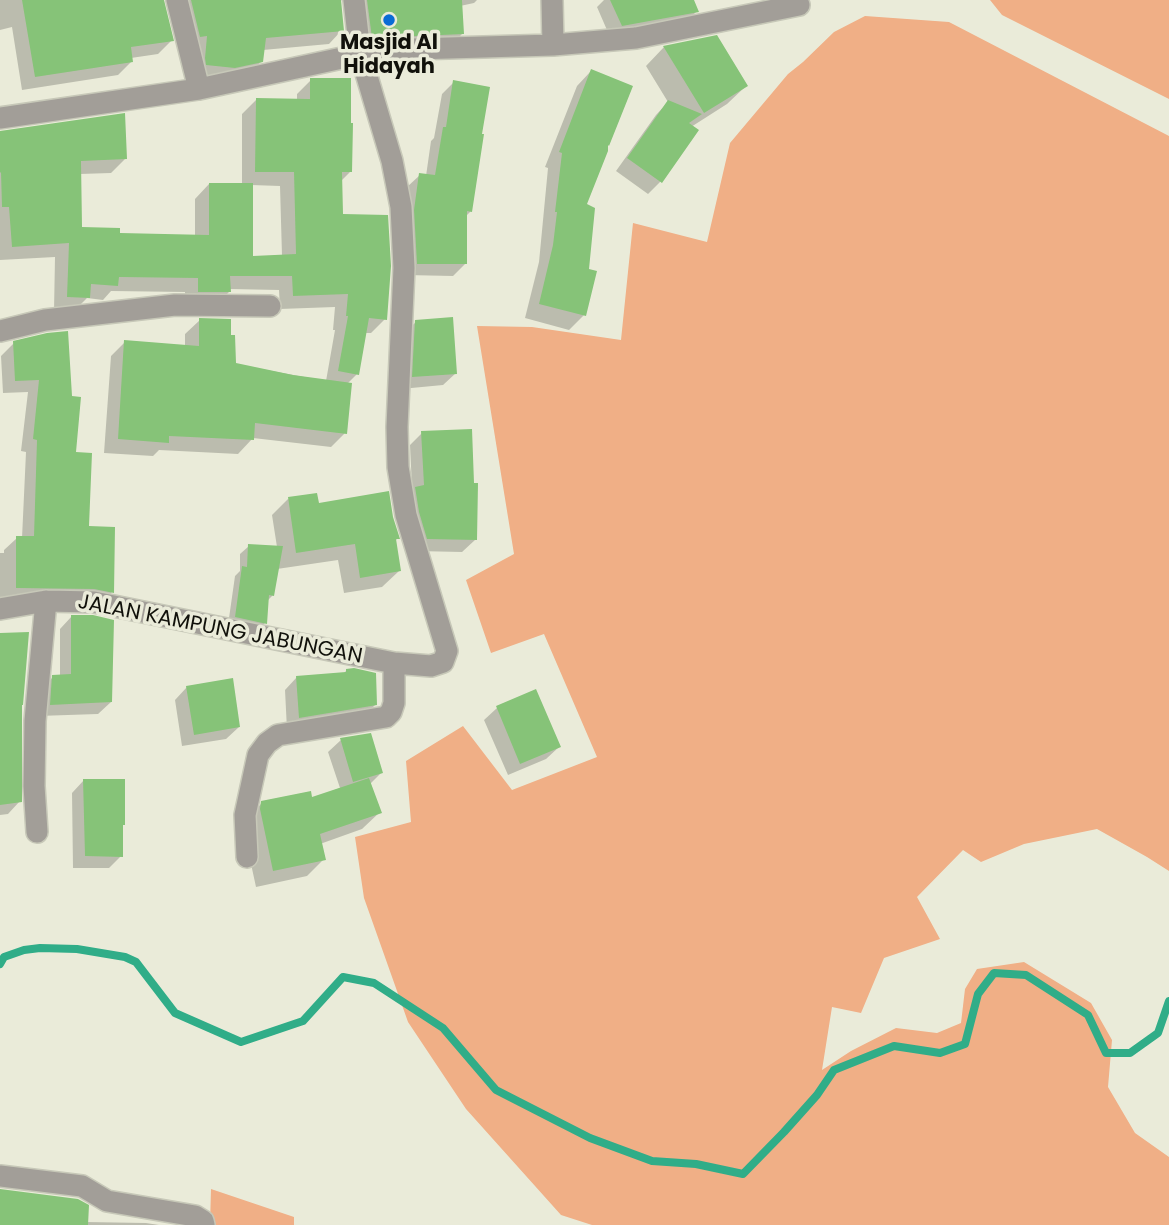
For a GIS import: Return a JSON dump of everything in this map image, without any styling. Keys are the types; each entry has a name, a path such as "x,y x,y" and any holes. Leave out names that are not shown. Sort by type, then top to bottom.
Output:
{"street":[{"path":"177,0 199,89"},
{"name":"JALAN KAMPUNG JABUNGAN","path":"0,609 46,601 94,602 394,663 431,666 443,662 447,651 406,515 398,467 397,427 404,268 401,207 392,161 360,52 354,0"},
{"path":"551,0 553,45"},
{"path":"0,118 199,89 360,52 553,45 636,38 799,5"},
{"path":"0,331 45,320 175,305 270,306"},
{"name":"JALAN KAMPUNG JABUNGAN","path":"37,832 34,786 35,721 46,601"},
{"path":"247,857 245,815 258,755 267,743 278,735 386,717 394,703 394,663"},
{"path":"0,1176 82,1186 107,1201 195,1216 203,1221 204,1225"}],"shaded area":[{"path":"990,0 1169,0 1169,99 1002,15"},
{"path":"865,16 949,22 1169,136 1169,871 1097,829 1024,844 981,862 963,850 917,897 940,939 884,958 861,1013 832,1007 822,1070 851,1051 896,1028 937,1033 961,1023 965,989 977,969 1024,962 1091,1003 1112,1040 1108,1087 1135,1133 1169,1157 1169,1225 592,1225 561,1215 466,1109 408,1022 364,898 355,837 411,822 406,761 463,726 512,790 597,757 544,634 491,653 466,580 514,554 477,326 532,327 621,340 633,223 707,242 730,143 788,74 834,32"},
{"path":"211,1189 294,1217 294,1225 210,1225"}],"building":[{"path":"22,0 164,0 174,41 131,47 133,62 35,77"},
{"path":"191,0 341,0 344,31 266,38 263,62 235,68 206,65 207,36 200,37"},
{"path":"367,0 462,0 464,34 372,38"},
{"path":"610,0 694,0 699,12 622,26"},
{"path":"717,35 748,86 704,113 663,46"},
{"path":"591,69 633,86 587,204 595,208 589,269 597,271 586,316 539,304 553,245 562,153 559,152"},
{"path":"310,78 351,78 352,172 342,172 343,214 388,215 391,266 387,320 369,318 359,375 338,371 348,316 348,294 293,296 292,276 230,276 231,292 198,292 198,278 119,277 118,286 91,284 90,298 67,297 69,243 12,247 9,207 2,207 0,131 125,113 127,159 81,161 82,227 120,228 120,233 209,235 209,183 253,183 253,256 296,254 294,172 255,172 256,98 310,99"},
{"path":"453,80 490,87 472,212 467,211 467,264 417,264 414,210 419,173 435,175"},
{"path":"668,100 702,114 689,123 699,130 662,183 627,158"},
{"path":"453,317 457,374 412,377 415,320"},
{"path":"199,318 231,319 231,335 235,335 236,363 293,375 352,383 347,434 255,423 254,440 169,436 169,443 118,439 124,340 199,346"},
{"path":"68,331 72,396 81,397 76,452 92,453 89,526 115,527 114,593 94,589 16,588 16,536 34,536 37,440 33,439 39,380 15,381 13,341"},
{"path":"472,429 474,483 478,483 477,540 427,539 415,487 424,485 421,431"},
{"path":"389,491 400,539 396,539 401,571 360,578 355,544 296,553 288,497 317,493 319,503"},
{"path":"248,544 283,546 274,596 269,595 267,624 235,617 242,566 247,567"},
{"path":"71,615 93,615 114,620 112,702 50,705 52,675 71,674"},
{"path":"29,632 22,705 22,802 0,805 0,633"},
{"path":"346,669 376,673 377,705 299,718 296,676 346,672"},
{"path":"233,678 240,727 194,735 186,686"},
{"path":"536,689 561,747 520,764 496,706"},
{"path":"371,733 383,773 353,782 340,738"},
{"path":"369,778 382,813 320,834 326,860 273,871 260,809 261,801 311,791 312,797"},
{"path":"83,779 125,779 123,857 85,856"},
{"path":"0,1189 78,1199 89,1205 88,1225 0,1225"}],"waterway":[{"path":"0,964 4,957 40,948 77,949 125,957 136,962 175,1013 241,1042 303,1021 343,977 374,983 443,1028 496,1090 590,1138 652,1161 696,1164 743,1174 817,1095 834,1070 894,1046 940,1053 965,1044 978,994 994,973 1026,975 1088,1015 1106,1053 1130,1053 1158,1033 1169,1001"}],"place":[{"name":"Masjid Al Hidayah","path":"389,20"}]}
